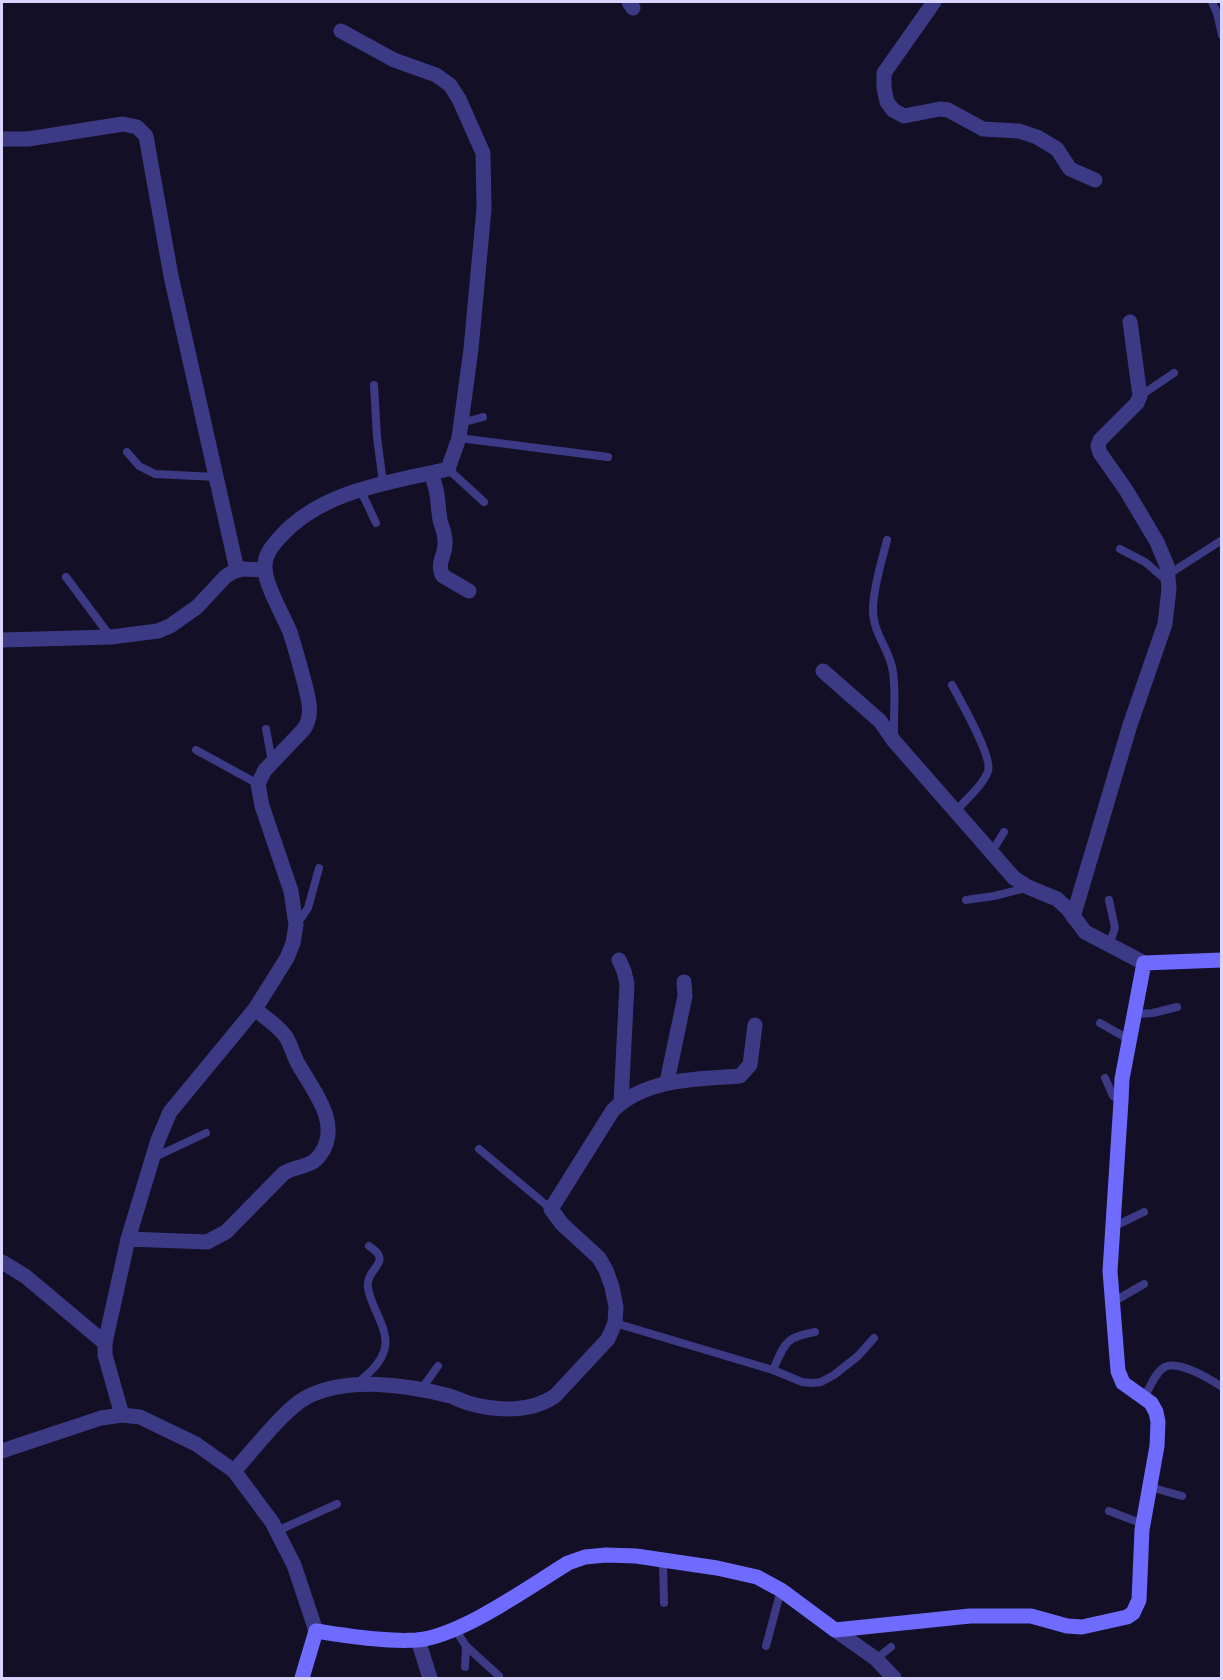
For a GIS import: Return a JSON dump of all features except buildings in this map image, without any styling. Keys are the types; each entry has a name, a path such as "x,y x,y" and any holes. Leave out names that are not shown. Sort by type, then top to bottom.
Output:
{"street":[{"path":"934,2 884,73 886,102 893,110 904,116 940,109 948,110 983,129 1019,130 1057,148 1070,169 1095,180"},
{"path":"122,1415 105,1354 105,1343 128,1239 158,1140 170,1112 255,1009 287,958 293,943 296,925 291,891 262,806 258,784 260,777 272,762 304,729 309,722 310,712 290,632 264,570 266,557 270,548 300,518 327,501 383,483 448,470 460,430 471,349 484,209 484,161 479,142 459,99 450,86 436,75 394,60 341,31"},
{"path":"2,139 28,139 123,124 142,130 148,147 171,276 217,477 226,530 237,570"},
{"path":"1073,917 1130,725 1165,624 1169,578 1167,566 1157,542 1126,490 1100,453 1098,446 1100,440 1137,403 1140,396 1130,322"},
{"path":"431,474 445,536 440,571 443,576 469,591"},
{"path":"2,640 111,637 148,633 170,626 197,607 226,576 237,570 264,570"},
{"path":"824,671 880,721 894,741 1014,878 1056,899 1068,909 1085,932 1144,963 1221,960"},
{"path":"619,960 627,984 621,1103"},
{"path":"835,1630 970,1616 1031,1616 1068,1626 1082,1627 1126,1617 1133,1613 1139,1600 1143,1524 1157,1446 1158,1422 1156,1412 1144,1398 1123,1383 1118,1371 1110,1271 1122,1079 1144,963"},
{"path":"667,1082 685,996 684,982"},
{"path":"128,1239 198,1242 216,1239 226,1232 284,1173 314,1162 321,1154 328,1130 325,1112 316,1091 296,1061 285,1035 255,1009"},
{"path":"234,1471 299,1402 319,1392 356,1384 378,1384 452,1396 481,1406 499,1408 519,1408 545,1403 555,1395 608,1339 615,1323 616,1307 606,1270 599,1258 562,1224 551,1209 613,1110 634,1095 667,1082 740,1076 750,1065 754,1025"},
{"path":"2,1262 25,1276 105,1343"},
{"path":"2,1451 101,1418 122,1415 140,1417 196,1444 234,1471 277,1531 294,1565 316,1631 302,1678"},
{"path":"316,1631 379,1639 418,1640 465,1625 568,1563 585,1557 606,1555 663,1560 757,1577 782,1590 876,1659 894,1678"},
{"path":"418,1640 430,1678"}],"lane":[{"path":"1212,2 1217,13 1221,35"},
{"path":"1140,396 1174,373"},
{"path":"374,385 383,483"},
{"path":"460,430 483,417"},
{"path":"460,430 608,457"},
{"path":"127,452 139,466 155,474 217,477"},
{"path":"448,470 484,502"},
{"path":"361,490 376,523"},
{"path":"887,540 875,589 873,608 874,629 888,655 893,675 894,741"},
{"path":"1120,549 1169,578 1221,540"},
{"path":"66,577 111,637"},
{"path":"952,684 985,749 989,764 989,770 984,779 955,812"},
{"path":"266,729 272,762"},
{"path":"196,750 258,784"},
{"path":"991,853 1004,832"},
{"path":"296,925 308,908 319,868"},
{"path":"966,900 994,896 1028,887"},
{"path":"1108,900 1115,928 1109,945"},
{"path":"1136,1014 1153,1013 1177,1007"},
{"path":"1100,1023 1130,1040"},
{"path":"1105,1078 1113,1096 1121,1101"},
{"path":"152,1158 206,1133"},
{"path":"479,1149 551,1209"},
{"path":"1113,1227 1144,1212"},
{"path":"356,1384 379,1362 385,1350 384,1333 368,1286 370,1275 381,1257 369,1246"},
{"path":"1113,1302 1144,1284"},
{"path":"615,1323 773,1370 802,1382 822,1382 834,1375 874,1338"},
{"path":"773,1370 789,1340 799,1335 815,1332"},
{"path":"1144,1398 1159,1372 1170,1365 1189,1369 1221,1387"},
{"path":"420,1390 438,1366"},
{"path":"1150,1486 1182,1496"},
{"path":"277,1531 337,1504"},
{"path":"1109,1511 1143,1524"},
{"path":"663,1560 664,1603"},
{"path":"766,1646 782,1590"},
{"path":"455,1629 466,1646 499,1676"},
{"path":"465,1667 466,1646"},
{"path":"876,1659 891,1647"}]}
